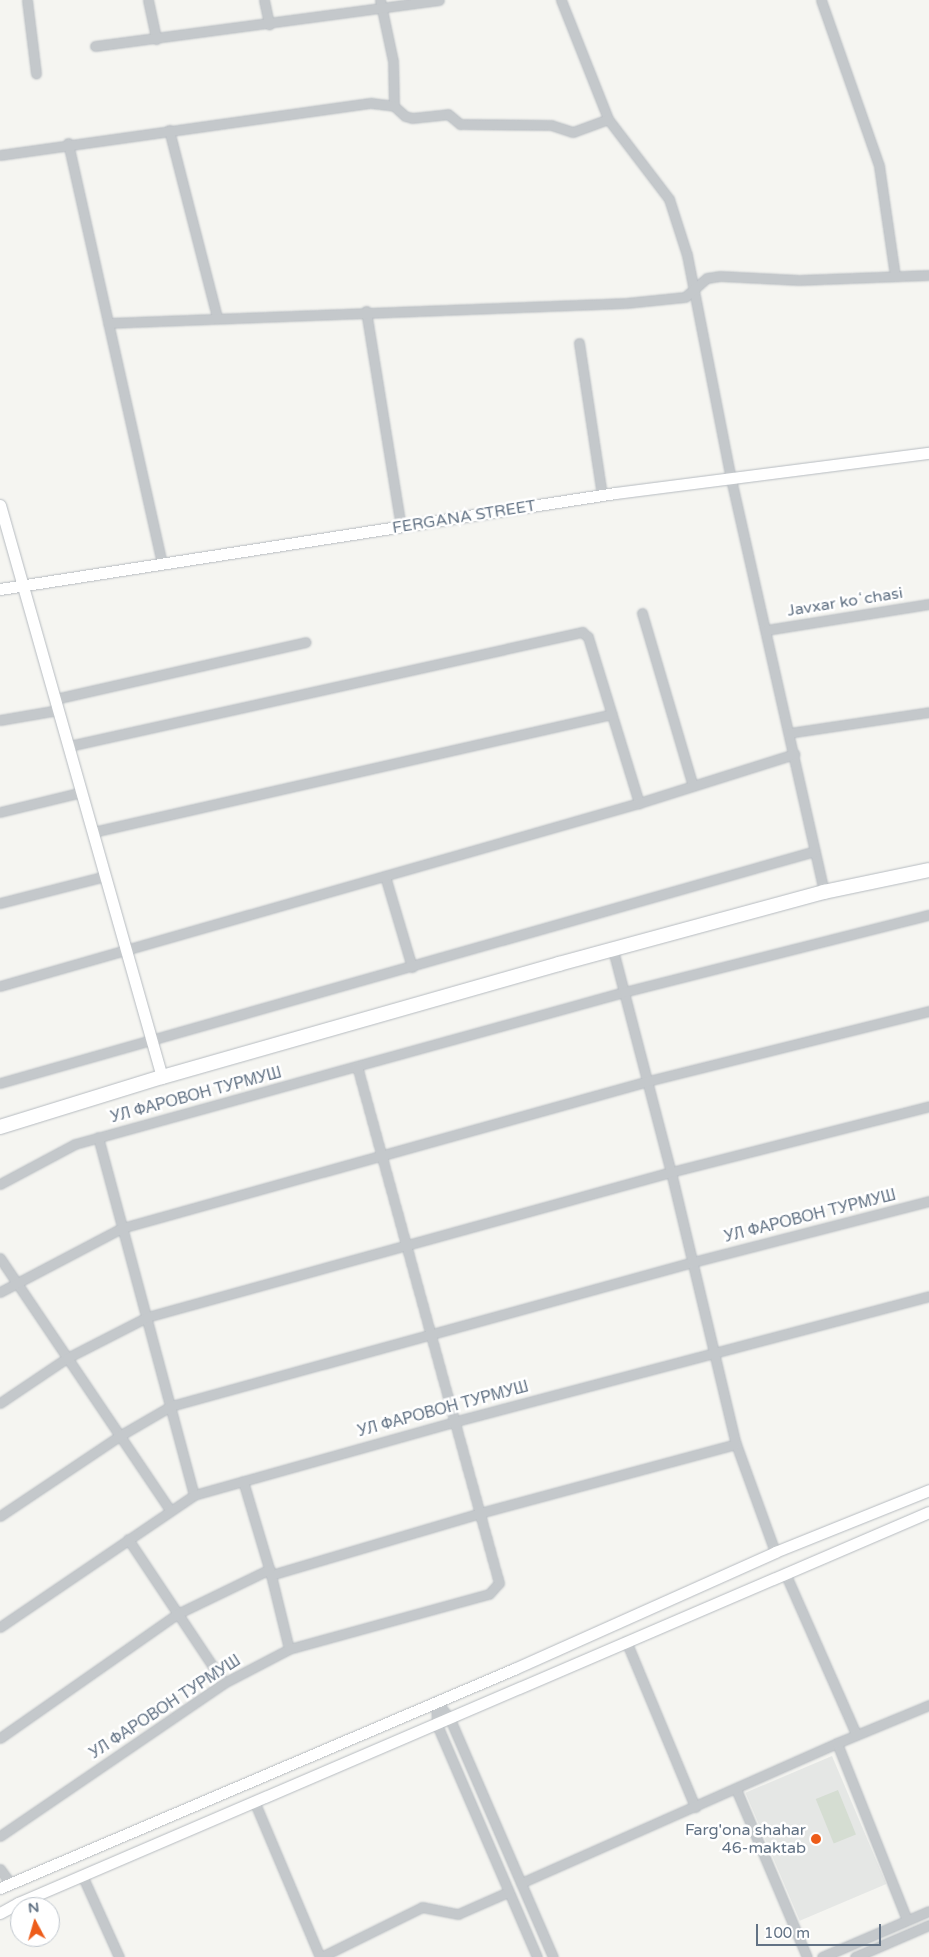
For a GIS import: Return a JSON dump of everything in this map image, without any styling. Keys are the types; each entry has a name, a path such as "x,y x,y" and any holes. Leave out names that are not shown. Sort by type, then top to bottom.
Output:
{"main road":[{"path":"0,1127 162,1077 613,950 824,892 929,870"}],"street":[{"path":"27,0 36,73"},
{"path":"148,0 156,39"},
{"path":"264,0 269,24"},
{"path":"380,0 393,61 394,106"},
{"path":"95,46 382,10 439,0"},
{"path":"562,0 608,119 669,199 695,285 731,479 824,892"},
{"path":"821,0 878,162 895,276"},
{"path":"0,155 68,143 371,103 394,106 405,116 412,118 448,114 460,124 551,125 573,132 608,119"},
{"path":"168,130 217,317"},
{"path":"68,143 162,564"},
{"path":"108,323 366,311 626,303 685,296 695,285 707,278 720,276 800,280 929,275"},
{"path":"366,311 401,526"},
{"path":"579,342 602,495"},
{"name":"FERGANA STREET","path":"0,589 602,495 929,454"},
{"path":"0,505 21,585 69,746 125,951 162,1077"},
{"name":"Javxar koʻchasi","path":"766,630 929,604"},
{"path":"642,613 693,786"},
{"path":"69,746 582,632 588,636 639,803"},
{"path":"55,699 306,642"},
{"path":"0,720 58,710"},
{"path":"789,733 929,712"},
{"path":"93,832 612,714"},
{"path":"0,986 639,803 794,754"},
{"path":"0,812 82,792"},
{"path":"0,1083 151,1042 815,851"},
{"path":"0,902 105,876"},
{"path":"385,876 412,967"},
{"name":"УЛ ФАРОВОН ТУРМУШ","path":"0,1184 75,1144 98,1137 624,992 929,915"},
{"path":"613,950 671,1172 712,1352 736,1444 775,1552"},
{"path":"0,1292 122,1228 648,1081 929,1011"},
{"path":"357,1066 431,1334 453,1422 480,1513"},
{"path":"0,1403 67,1358 146,1317 671,1172 929,1106"},
{"path":"98,1137 194,1495"},
{"name":"УЛ ФАРОВОН ТУРМУШ","path":"0,1516 120,1435 171,1406 693,1262 929,1201"},
{"path":"0,1258 170,1510"},
{"name":"УЛ ФАРОВОН ТУРМУШ","path":"0,1628 194,1495 453,1422 929,1296"},
{"path":"0,1738 177,1614 270,1572 736,1444"},
{"path":"243,1481 270,1572 289,1649"},
{"path":"0,1869 5,1886 436,1701 775,1552 929,1490"},
{"path":"0,1914 82,1875 450,1719 626,1641 929,1512"},
{"name":"УЛ ФАРОВОН ТУРМУШ","path":"0,1836 224,1682 289,1649 489,1594 499,1583 480,1513"},
{"path":"128,1539 224,1682"},
{"path":"785,1573 856,1734"},
{"path":"626,1641 695,1807"},
{"path":"436,1701 450,1719 553,1957"},
{"path":"436,1701 437,1724 537,1957"},
{"path":"521,1882 736,1789 856,1734 929,1705"},
{"path":"412,1711 423,1722 422,1730"},
{"path":"456,1735 465,1712"},
{"path":"422,1730 444,1740"},
{"path":"837,1743 907,1920"},
{"path":"736,1789 807,1957"},
{"path":"254,1801 321,1957 422,1907 458,1914 508,1892"},
{"path":"82,1875 119,1957"},
{"path":"822,1957 929,1911"},
{"path":"855,1957 929,1925"}],"shaded area":[{"name":"Farg'ona shahar 46-maktab","path":"832,1756 886,1884 800,1921 745,1793"},
{"path":"838,1790 856,1835 834,1843 816,1799"}],"place":[{"name":"Farg'ona shahar 46-maktab","path":"816,1839"}]}
